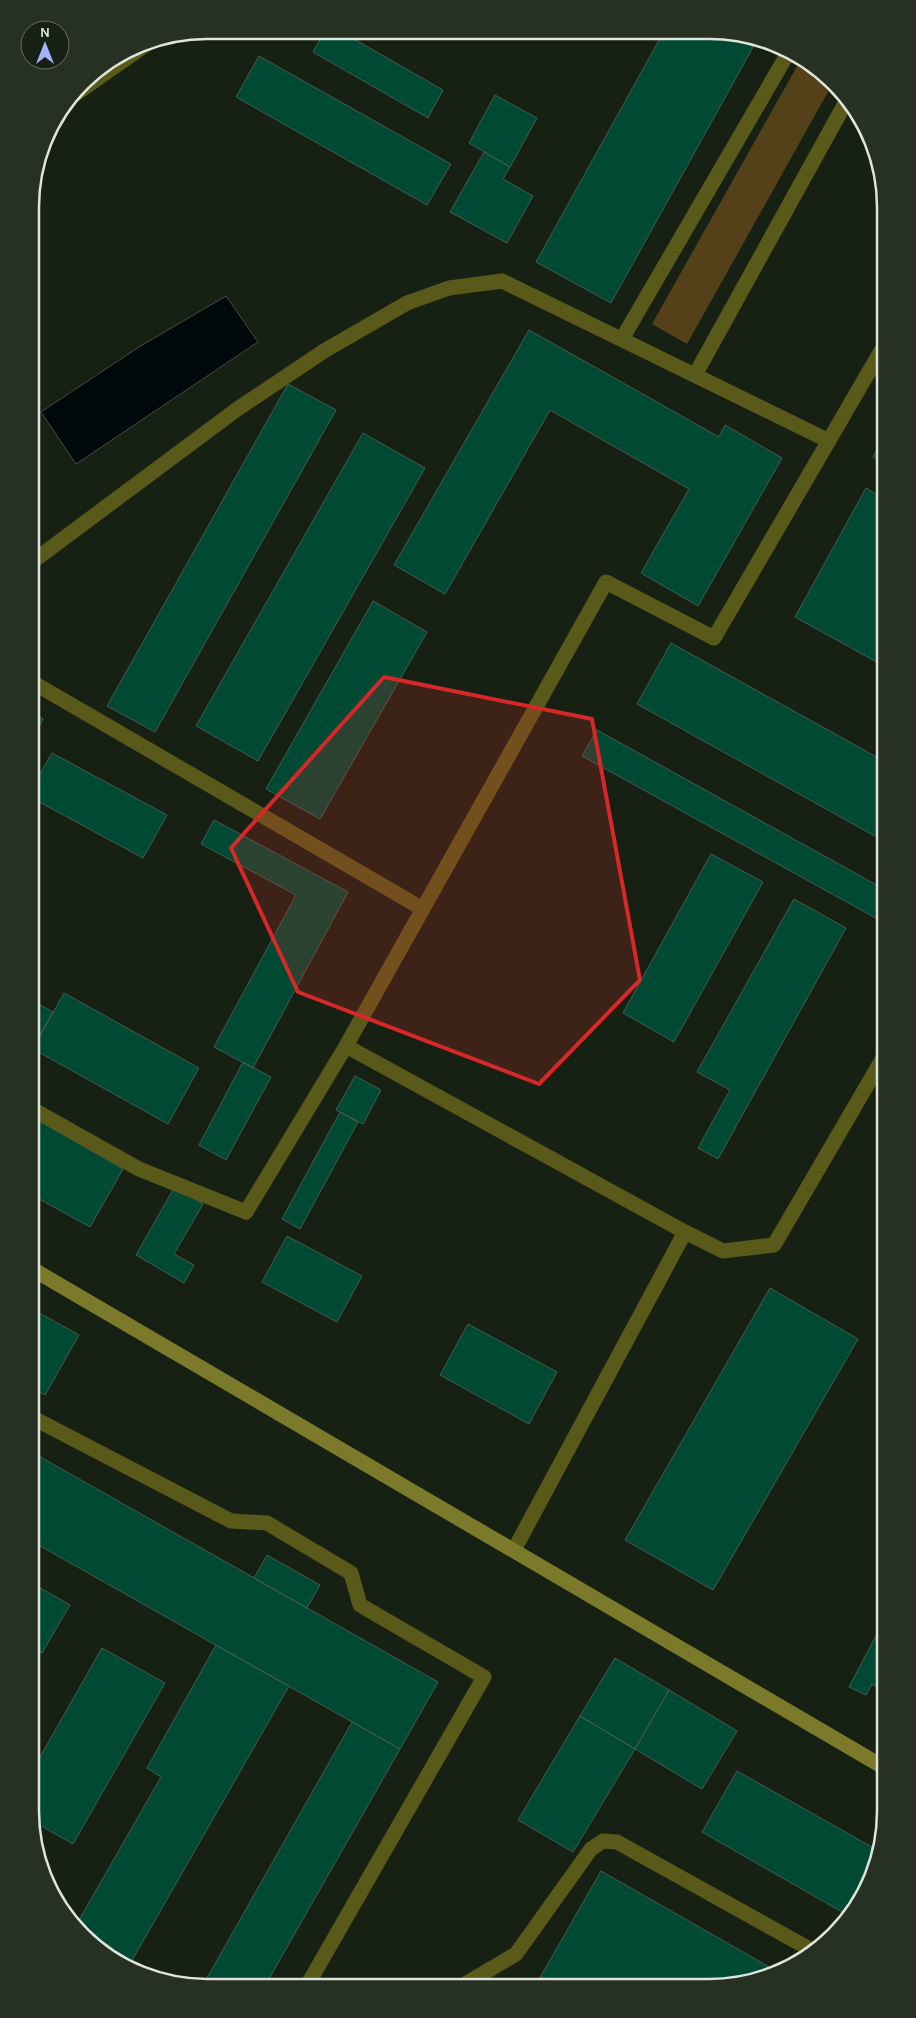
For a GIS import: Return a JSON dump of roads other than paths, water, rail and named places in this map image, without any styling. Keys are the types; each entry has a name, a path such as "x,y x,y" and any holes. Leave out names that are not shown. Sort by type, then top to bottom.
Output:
{"street":[{"path":"622,339 787,57"},
{"path":"103,75 118,64"},
{"path":"695,375 844,106"},
{"path":"39,557 236,410 324,351 406,303 449,288 502,281 829,441"},
{"path":"39,1113 139,1169 246,1212 346,1046 606,582 714,638 877,356"},
{"path":"39,686 423,909"},
{"path":"346,1046 684,1232 723,1251 774,1245 877,1068"},
{"path":"514,1550 684,1232"},
{"path":"39,1273 877,1763"},
{"path":"39,1421 231,1521 267,1523 351,1573 360,1605 484,1678 311,1979"},
{"path":"473,1979 516,1954 591,1849 603,1841 617,1842 807,1948"}]}
